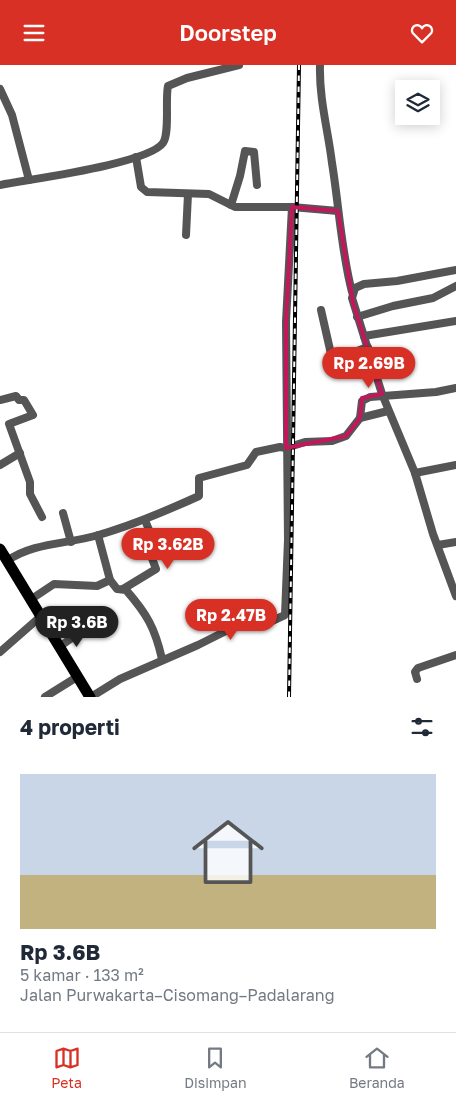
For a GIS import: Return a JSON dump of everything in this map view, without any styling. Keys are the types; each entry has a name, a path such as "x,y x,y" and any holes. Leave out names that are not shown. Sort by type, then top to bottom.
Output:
{"highway":[{"path":"0,549 90,697"}],"street":[{"path":"0,185 105,165 136,157 159,146 164,140 168,86 187,78 239,65"},
{"path":"320,65 320,97 329,140 345,261 357,317 388,411 415,473 456,596"},
{"path":"0,89 12,115 29,180"},
{"path":"231,205 240,176 244,151 254,152 257,185"},
{"path":"136,157 143,190 209,194 231,205 255,208 292,207 338,211"},
{"path":"186,235 188,194"},
{"path":"90,697 120,679 162,659 198,645 238,625 270,621 285,615 288,541 286,322 292,207"},
{"path":"352,292 364,284 397,281 456,270"},
{"path":"357,317 393,306 433,298 456,286"},
{"path":"321,310 331,354 340,357 368,347"},
{"path":"364,336 456,321"},
{"path":"7,561 33,548 71,542 145,520 200,496 199,479 248,465 256,452 280,447 286,448 305,442 344,438 351,433 360,419 362,401 382,394 436,392 456,388"},
{"path":"0,400 16,396 19,400 24,401 34,415 9,423 30,482 30,494 42,517"},
{"path":"360,419 388,411"},
{"path":"0,465 20,453"},
{"path":"415,473 456,465"},
{"path":"63,513 71,542"},
{"path":"98,535 110,580 116,589 123,589 156,569 150,553 152,540 145,520"},
{"path":"438,545 456,542"},
{"path":"30,600 54,584 97,586 110,580"},
{"path":"123,589 138,603 153,627 159,639 162,659"},
{"path":"0,652 40,617"},
{"path":"59,647 82,631"},
{"path":"417,679 415,672 418,668 456,655"},
{"path":"44,697 77,677"}],"highlighted area":[{"path":"292,207 338,211 353,303 382,394 362,398 360,418 346,436 286,448 286,322"}],"railway":[{"path":"289,697 299,65"}]}
